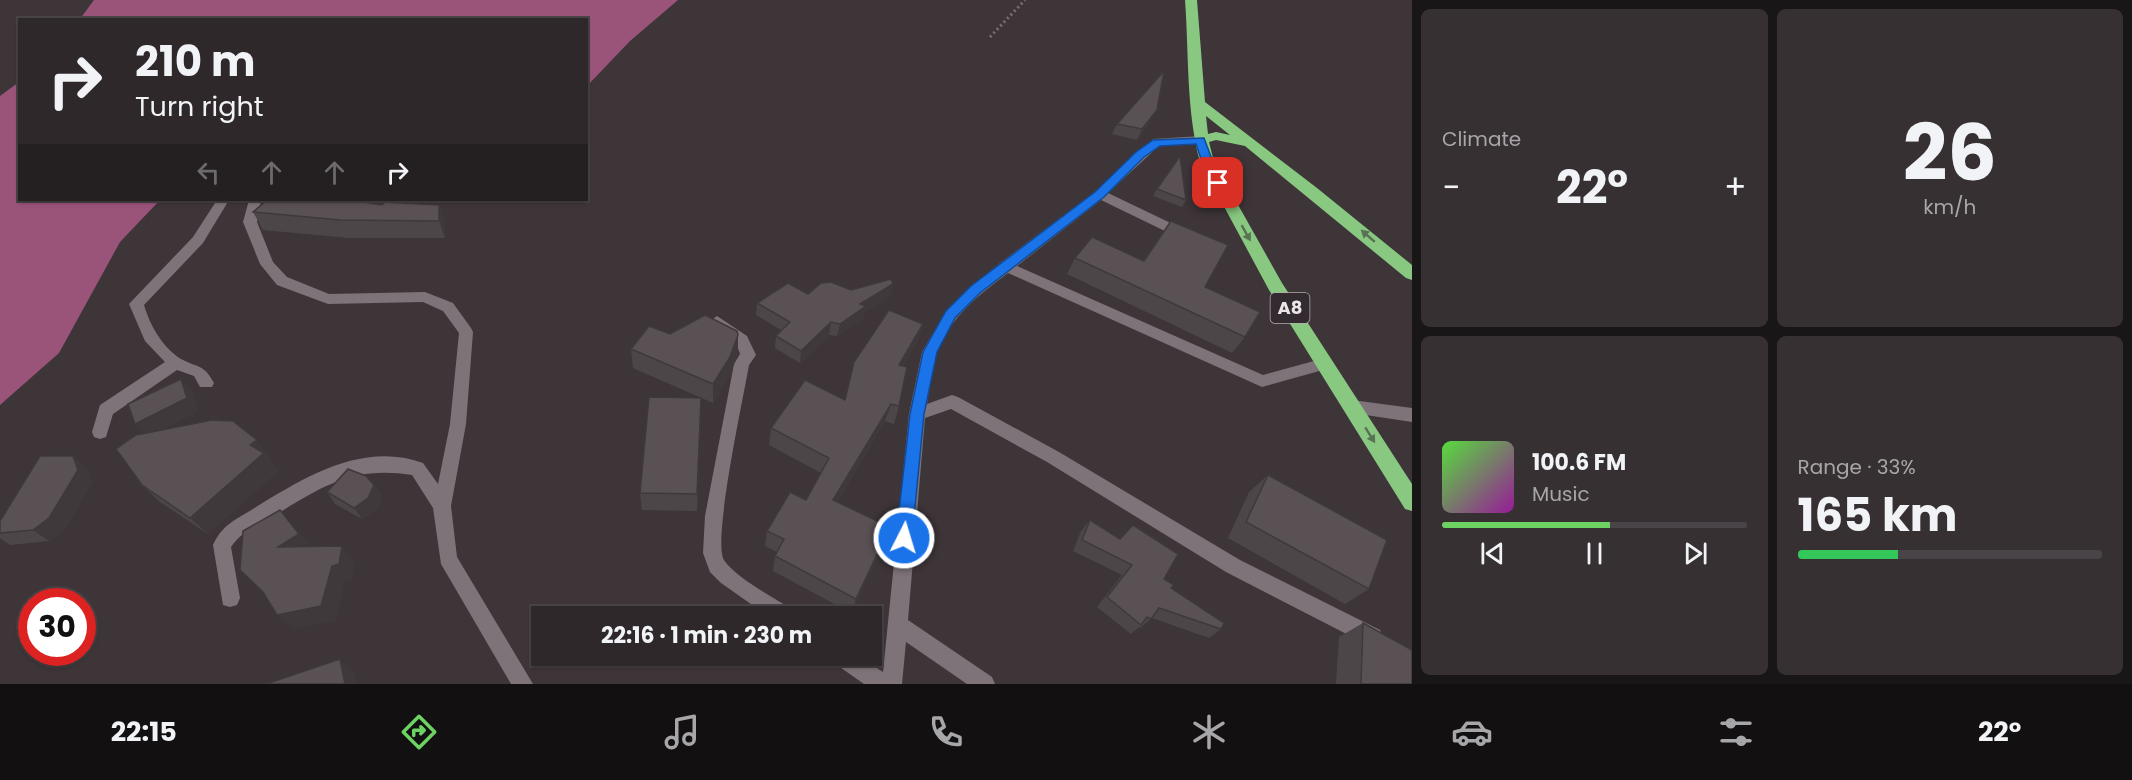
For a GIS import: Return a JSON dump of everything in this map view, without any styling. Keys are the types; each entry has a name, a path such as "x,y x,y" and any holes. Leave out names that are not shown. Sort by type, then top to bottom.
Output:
{"highway":[{"name":"A8","path":"1191,0 1200,140 1207,162 1269,275 1412,502"},
{"path":"1197,102 1254,144 1412,274"},
{"path":"1200,140 1216,136 1254,144"}],"street":[{"path":"892,684 917,414 930,352 951,315 1005,266 1100,194 1140,154 1157,142 1200,140"},
{"path":"1100,194 1176,231"},
{"path":"206,383 199,372 176,363 159,349 142,326 136,304 198,240 222,201"},
{"path":"255,201 250,222 267,264 282,281 328,299 425,297 448,307 466,332 458,424 442,506 448,558 522,684"},
{"path":"1005,266 1262,381 1325,364"},
{"path":"717,321 742,340 748,355 742,364 714,516 712,553 717,566 728,577 770,606"},
{"path":"100,432 106,410 176,363"},
{"path":"917,414 952,402 1053,457 1233,566 1391,646"},
{"path":"1352,407 1412,415"},
{"path":"230,597 222,545 236,527 260,515 293,492 339,469 395,464 417,468 442,506"},
{"path":"896,624 984,684"},
{"path":"856,666 882,684"}],"path":[{"path":"990,37 1025,0"}],"shaded area":[{"path":"94,0 678,0 630,41 588,85 588,18 81,18"},
{"path":"18,83 18,201 159,201 120,242 59,353 0,405 0,96"}],"building":[{"path":"1164,71 1157,110 1142,129 1117,124"},
{"path":"1180,156 1186,200 1157,189"},
{"path":"266,201 357,201 382,205 385,202 439,205 439,221 340,220 253,212"},
{"path":"1171,221 1228,245 1205,287 1260,312 1245,337 1075,258 1092,237 1144,261"},
{"path":"891,279 893,284 860,304 866,306 840,324 831,322 801,351 776,336 790,322 757,303 788,283 808,294 821,283 831,282 851,290"},
{"path":"889,310 923,324 899,365 907,367 899,406 891,404 833,500 890,527 856,599 775,556 784,539 767,531 790,492 806,500 829,458 771,428 805,380 845,400 854,362"},
{"path":"705,315 737,331 738,335 730,357 713,384 631,349 649,326 670,334"},
{"path":"181,379 187,398 135,424 128,404"},
{"path":"649,397 701,398 697,494 640,493"},
{"path":"212,420 233,421 257,440 250,445 264,453 190,518 142,485 116,449 136,435"},
{"path":"40,456 73,456 78,470 49,518 33,530 0,533 0,521"},
{"path":"348,469 366,476 374,485 368,498 354,508 327,492"},
{"path":"1268,475 1387,540 1369,589 1246,522"},
{"path":"280,510 299,534 278,547 342,546 339,564 332,566 321,606 277,615 263,592 240,570 243,531"},
{"path":"1090,520 1120,539 1133,525 1178,554 1164,579 1174,585 1171,588 1224,623 1221,629 1159,608 1151,619 1147,617 1141,625 1107,597 1132,565 1082,540"},
{"path":"1363,623 1412,650 1412,684 1361,684"},
{"path":"340,659 345,684 266,684"}],"route":[{"path":"904,538 917,414 930,352 951,315 1005,266 1100,194 1140,154 1157,142 1200,140 1207,162 1218,183"}]}
